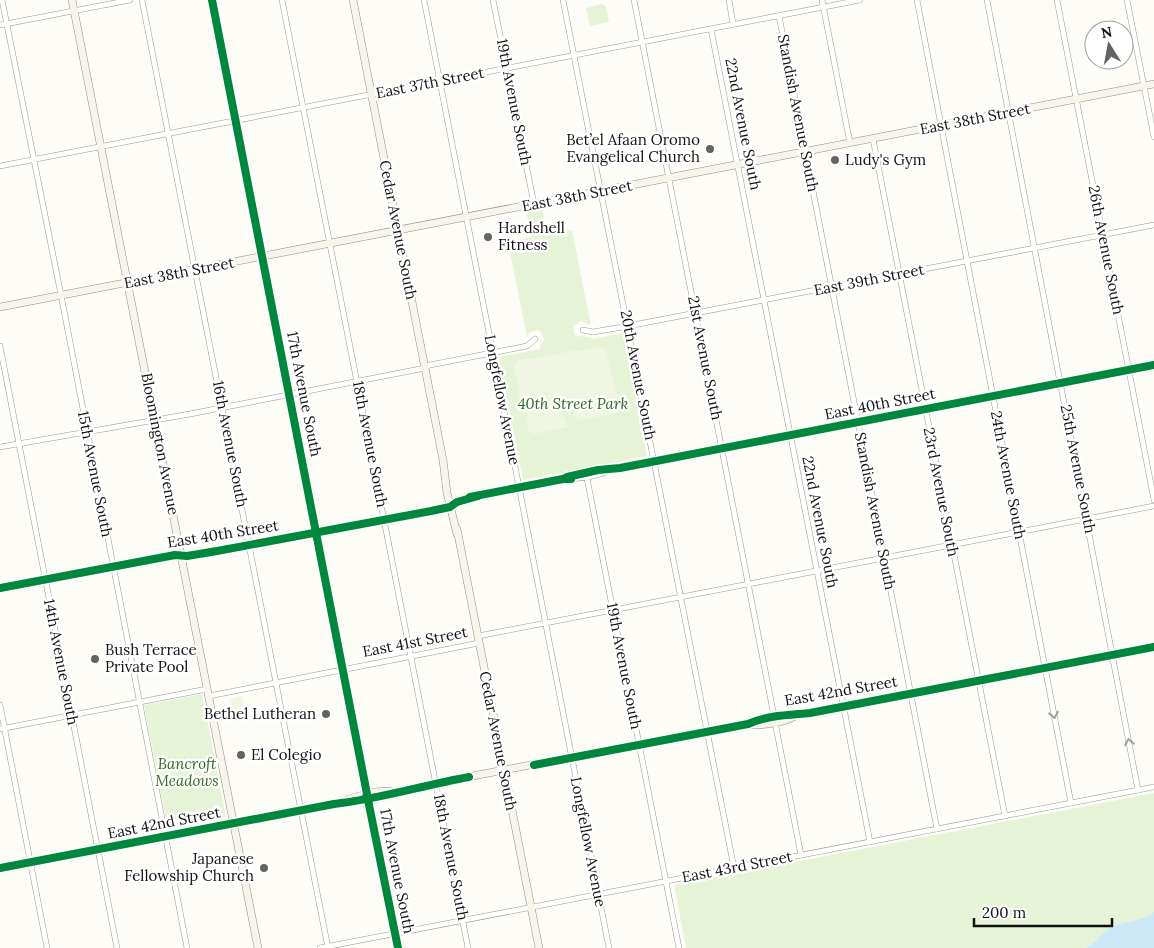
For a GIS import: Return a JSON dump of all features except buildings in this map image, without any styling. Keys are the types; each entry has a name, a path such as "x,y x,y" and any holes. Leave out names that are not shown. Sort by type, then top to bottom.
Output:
{"street":[{"name":"15th Avenue South","path":"2,0 187,948"},
{"name":"Bloomington Avenue","path":"72,0 258,948"},
{"path":"0,25 130,0"},
{"name":"16th Avenue South","path":"142,0 328,947"},
{"name":"17th Avenue South","path":"212,0 398,948"},
{"name":"18th Avenue South","path":"282,0 468,948"},
{"name":"Cedar Avenue South","path":"353,0 539,948"},
{"name":"Longfellow Avenue","path":"424,0 609,948"},
{"name":"19th Avenue South","path":"493,0 534,204"},
{"name":"20th Avenue South","path":"563,0 734,868"},
{"name":"21st Avenue South","path":"634,0 801,855"},
{"path":"728,0 733,24"},
{"path":"822,0 850,143"},
{"name":"East 37th Street","path":"0,166 860,0"},
{"name":"24th Avenue South","path":"917,0 1071,803"},
{"name":"25th Avenue South","path":"987,0 1138,790"},
{"name":"26th Avenue South","path":"1057,0 1154,500"},
{"path":"1127,0 1154,137"},
{"name":"Standish Avenue South","path":"780,16 937,829"},
{"name":"22nd Avenue South","path":"711,29 870,842"},
{"name":"East 38th Street","path":"0,307 1154,84"},
{"name":"23rd Avenue South","path":"873,139 1005,816"},
{"name":"East 39th Street","path":"583,330 594,332 628,326 1154,224"},
{"path":"0,447 155,420 358,381 527,346 535,339"},
{"name":"14th Avenue South","path":"0,346 117,948"},
{"name":"East 40th Street","path":"0,588 113,566 175,555 187,556 384,519 452,504 465,497 563,480 567,476 586,475 1154,365"},
{"name":"19th Avenue South","path":"586,475 680,948"},
{"name":"East 41st Street","path":"2,728 140,702 276,683 412,656 545,623 1154,506"},
{"name":"East 42nd Street","path":"0,868 748,724 757,720 774,719 790,713 798,714 843,706 1154,646"},
{"path":"0,705 2,728 47,948"},
{"name":"East 43rd Street","path":"320,948 1154,787"}],"green space":[{"path":"602,4 606,7 609,22 590,26 586,8"},
{"name":"40th Street Park","path":"542,206 547,234 572,230 591,326 580,321 574,326 574,334 593,339 623,333 647,456 523,480 499,357 540,349 544,340 541,332 537,330 530,332 527,337 508,242 531,237 526,209"},
{"path":"602,347 606,350 615,387 618,410 615,414 576,420 575,408 561,411 568,427 534,434 528,431 526,400 549,400 546,390 540,395 521,400 514,366 518,360"},
{"name":"Bancroft Meadows","path":"202,694 226,817 168,829 144,705"},
{"path":"242,696 247,720 235,722 230,699"},
{"path":"1154,793 1154,948 686,948 674,885"}],"water":[{"path":"1154,912 1154,948 1086,948 1110,928 1144,918"}],"cycle path":[{"path":"212,0 367,794 366,797 398,948"},
{"path":"563,479 598,470 620,468 1154,365"},
{"path":"470,497 571,479"},
{"path":"0,588 175,555 187,556 217,551 431,511 450,507 457,502 478,496"},
{"path":"534,765 748,724 771,717 810,713 1154,647"},
{"path":"0,868 368,799 469,777"}],"place":[{"name":"Bet’el Afaan Oromo Evangelical Church","path":"710,149"},
{"name":"Ludy's Gym","path":"835,160"},
{"name":"Hardshell Fitness","path":"488,237"},
{"name":"Bush Terrace Private Pool","path":"95,659"},
{"name":"Bethel Lutheran","path":"326,714"},
{"name":"El Colegio","path":"241,755"},
{"name":"Japanese Fellowship Church","path":"264,868"}]}
